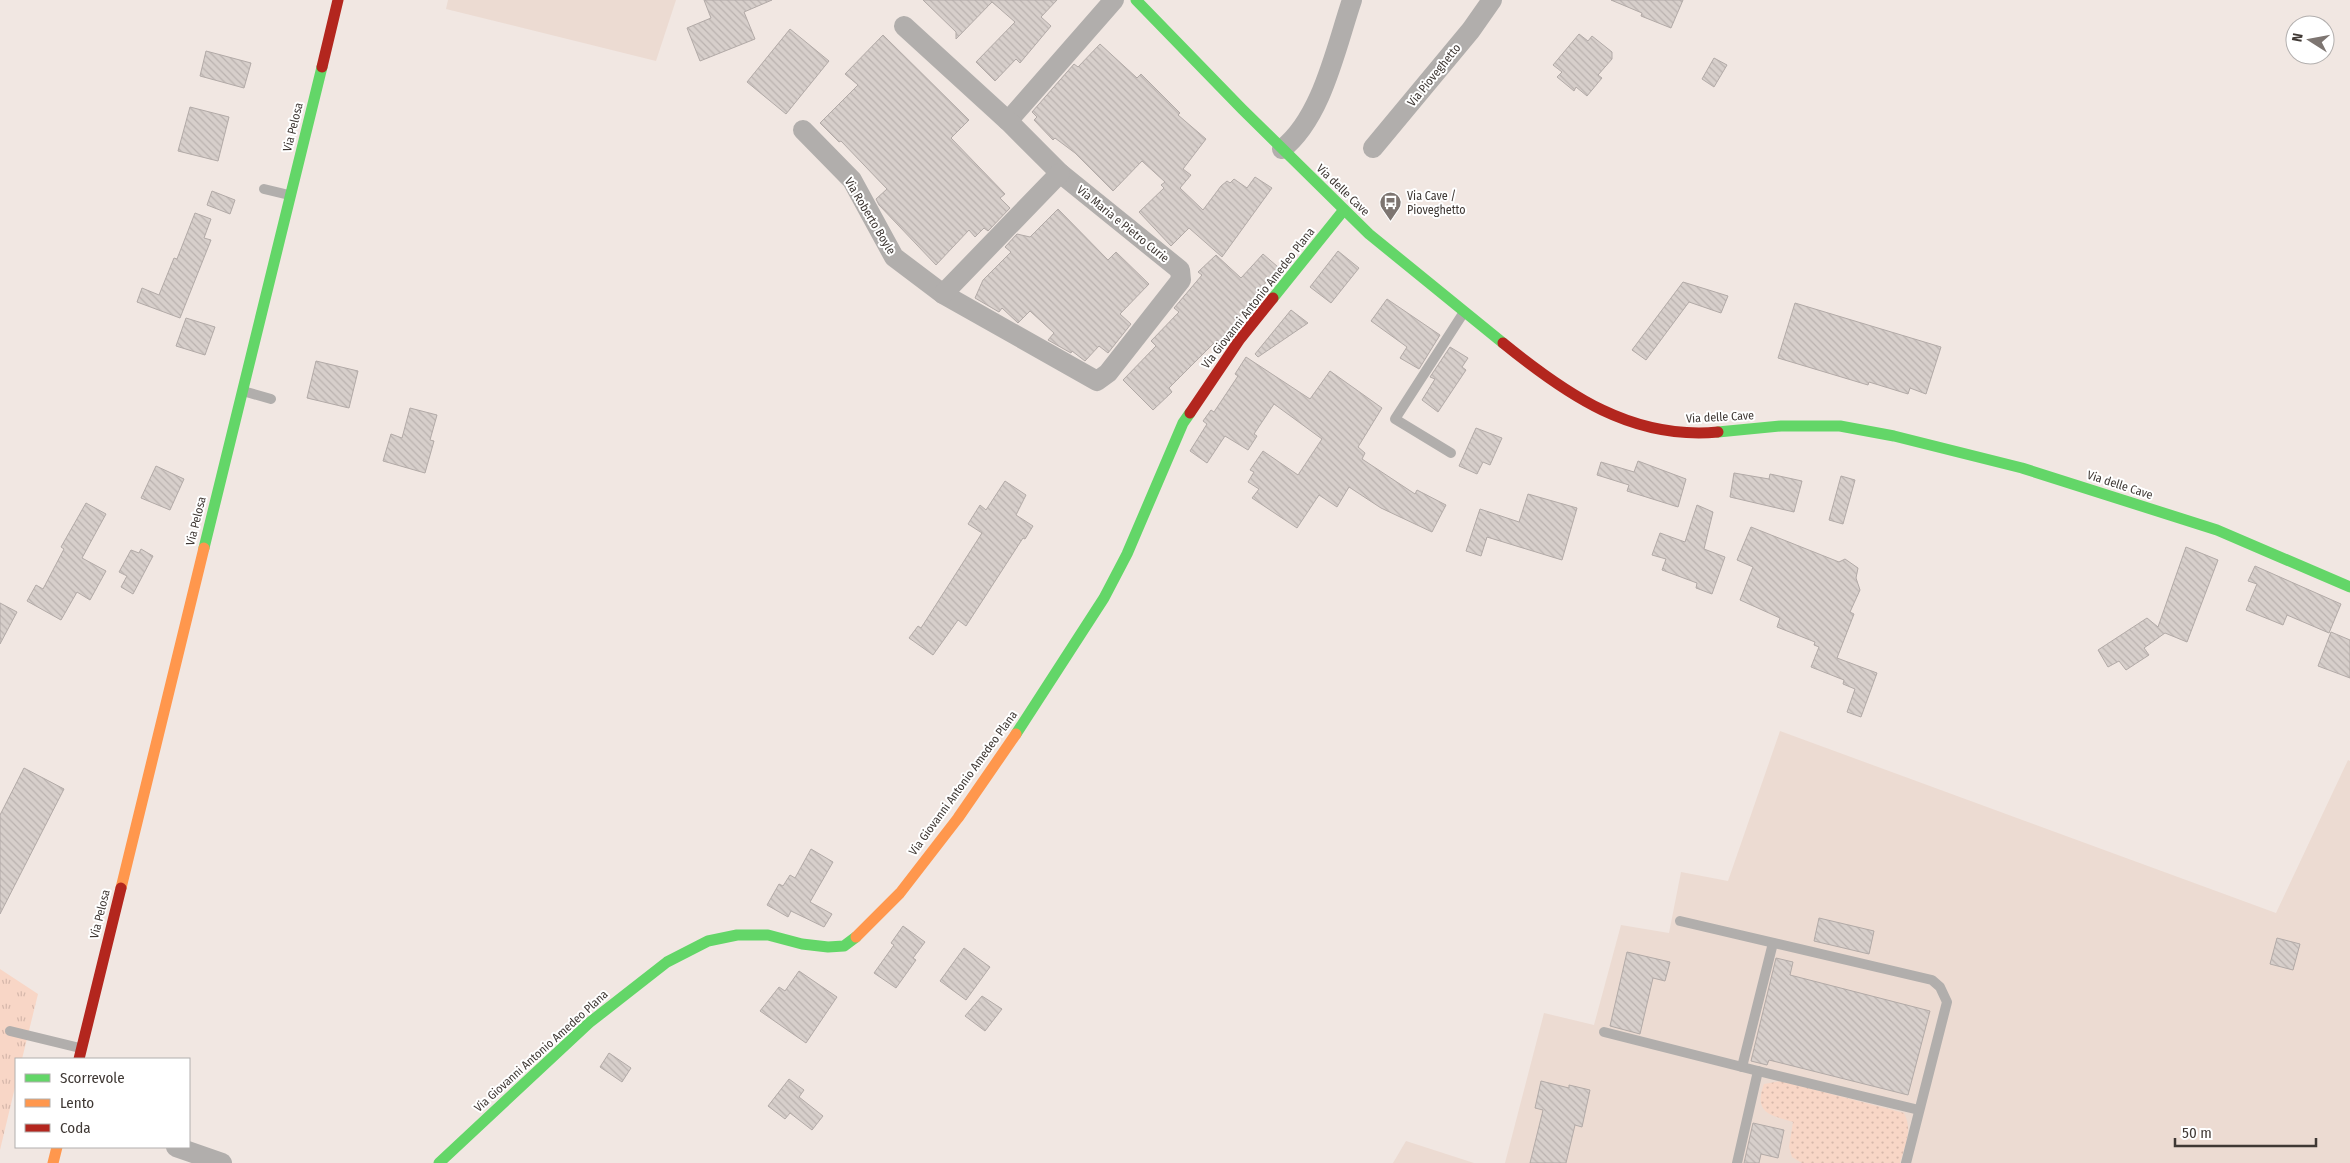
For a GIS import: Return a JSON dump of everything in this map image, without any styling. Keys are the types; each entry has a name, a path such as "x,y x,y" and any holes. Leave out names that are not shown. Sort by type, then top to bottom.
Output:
{"street":[{"name":"Via Pelosa","path":"80,1054 237,394 290,196 338,0"},
{"path":"1008,121 1114,0"},
{"name":"Via delle Cave","path":"1136,0 1344,211 1414,272 1517,354 1572,394 1631,422 1660,430 1695,434 1781,426 1840,426 1894,436 2022,468 2218,530 2350,588"},
{"path":"1282,149 1294,140 1310,116 1352,0"},
{"name":"Via Pioveghetto","path":"1373,148 1470,30 1492,0"},
{"name":"Via Maria e Pietro Curie","path":"904,26 1008,121 1060,173 1180,270 1181,280 1108,373 1097,381"},
{"name":"Via Roberto Boyle","path":"803,130 852,180 894,257 943,294 1097,381"},
{"path":"943,294 1060,173"},
{"name":"Via Giovanni Antonio Amedeo Plana","path":"439,1163 590,1023 667,962 708,941 737,935 768,935 802,944 844,946 876,918 900,893 958,818 1025,721 1104,598 1127,554 1183,423 1240,340 1344,211"},
{"path":"53,1163 57,1148"},
{"path":"179,1148 222,1163"}],"lane":[{"path":"264,189 290,196"},
{"path":"1451,453 1394,419 1464,311"},
{"path":"237,394 271,399"},
{"path":"1680,921 1932,980 1940,987 1947,1002 1906,1163"},
{"path":"1742,1066 1772,943"},
{"name":"Via Pelosa","path":"10,1031 80,1054"},
{"path":"1604,1032 1919,1110"},
{"path":"1737,1163 1758,1070"}],"shaded area":[{"path":"448,0 676,0 656,61 446,9"},
{"path":"1780,731 2276,913 2348,760 2350,761 2350,1163 1505,1163 1544,1013 1594,1025 1621,925 1669,933 1681,872 1728,881"},
{"path":"1406,1141 1474,1163 1393,1163"}],"green space":[{"path":"0,969 38,994 22,1058 15,1058 15,1087 0,1150"},
{"path":"1781,1081 1904,1113 1907,1119 1908,1132 1900,1163 1802,1163 1792,1157 1789,1147 1793,1122 1771,1115 1762,1107 1761,1101 1764,1084"}],"building":[{"path":"704,0 772,0 744,12 755,39 700,61 687,28 711,18"},
{"path":"923,0 1057,0 1041,17 1051,26 1020,63 1016,59 995,81 976,62 1015,22 992,2 956,39 956,32"},
{"path":"1611,0 1683,0 1671,28 1641,16 1642,13"},
{"path":"790,29 829,61 786,114 747,82"},
{"path":"1579,34 1588,41 1592,36 1612,52 1612,59 1598,75 1602,78 1587,96 1576,87 1574,91 1557,77 1562,72 1553,65"},
{"path":"883,35 969,120 951,138 1005,194 1000,198 1010,208 988,231 984,228 975,237 969,230 936,265 879,205 876,199 887,189 841,141 839,142 820,123 858,85 845,74"},
{"path":"1100,44 1137,78 1141,74 1180,113 1178,115 1206,139 1183,169 1191,175 1180,188 1203,210 1227,181 1230,183 1234,179 1247,188 1255,177 1272,188 1222,257 1189,228 1171,246 1139,212 1164,188 1161,185 1165,182 1142,161 1113,191 1075,153 1055,138 1053,140 1034,120 1037,117 1032,112 1074,64 1078,67"},
{"path":"206,51 251,63 244,88 200,76"},
{"path":"1714,58 1727,65 1714,87 1702,79"},
{"path":"190,107 229,117 218,161 178,151"},
{"path":"212,191 235,200 230,214 207,205"},
{"path":"1058,209 1108,260 1116,252 1149,284 1120,314 1131,324 1108,353 1099,346 1085,361 1072,351 1071,353 1048,340 1054,333 1030,311 1018,323 1002,308 999,312 975,298 983,280 1011,252 1005,247 1017,234 1030,237"},
{"path":"195,213 211,219 204,238 211,240 180,318 137,302 142,288 159,295 174,258 177,259"},
{"path":"1338,251 1359,268 1331,303 1310,287"},
{"path":"1263,254 1278,267 1219,342 1217,340 1169,388 1172,392 1153,410 1123,380 1156,346 1151,341 1179,312 1174,308 1202,275 1198,272 1216,255 1241,278"},
{"path":"1683,282 1728,296 1721,313 1689,302 1646,360 1632,350"},
{"path":"1387,299 1440,335 1419,369 1400,358 1407,347 1371,321"},
{"path":"1795,303 1941,347 1926,394 1910,388 1908,394 1869,382 1868,385 1778,358"},
{"path":"1291,310 1308,323 1258,357 1255,354"},
{"path":"186,318 215,327 205,355 176,346"},
{"path":"1450,347 1468,358 1462,367 1466,370 1438,412 1422,400 1435,379 1430,377"},
{"path":"1246,357 1310,399 1330,371 1382,408 1358,447 1365,453 1362,459 1415,494 1417,490 1446,505 1432,532 1381,508 1349,487 1337,507 1319,495 1297,528 1252,498 1259,489 1248,482 1254,472 1250,470 1263,451 1298,475 1322,439 1274,404 1254,434 1257,436 1248,450 1225,436 1207,463 1190,451 1207,424 1203,421 1211,410 1214,412 1238,376 1235,374"},
{"path":"316,361 358,371 349,408 307,398"},
{"path":"410,408 437,415 430,440 434,441 425,473 383,461 391,434 402,438"},
{"path":"1476,428 1502,438 1490,465 1483,462 1477,474 1459,466"},
{"path":"1638,461 1686,479 1678,507 1627,491 1629,485 1597,475 1601,462 1634,472"},
{"path":"156,466 184,479 170,510 141,498"},
{"path":"1734,473 1769,479 1770,474 1802,481 1794,512 1730,497"},
{"path":"1841,476 1855,480 1843,524 1829,520"},
{"path":"1005,481 1026,495 1016,515 1033,526 1025,539 1023,538 966,626 958,620 933,655 909,638 918,626 921,628 982,533 968,524 980,505 986,510"},
{"path":"1528,494 1577,508 1562,560 1487,537 1481,556 1466,551 1480,509 1519,522"},
{"path":"86,503 106,514 82,558 106,571 90,600 77,592 61,620 27,601 36,585 43,589 64,549 61,547"},
{"path":"1697,505 1713,512 1704,549 1725,557 1712,594 1696,588 1697,583 1662,570 1666,559 1652,555 1660,533 1685,542"},
{"path":"1751,527 1839,562 1845,559 1858,568 1856,578 1860,590 1850,612 1854,614 1837,658 1877,673 1861,717 1847,712 1855,689 1843,684 1844,680 1811,667 1819,647 1814,645 1815,642 1777,627 1780,618 1740,600 1753,567 1737,560"},
{"path":"2186,547 2218,560 2187,642 2165,633 2144,648 2149,655 2126,670 2119,661 2108,667 2098,650 2147,618 2158,627"},
{"path":"141,549 153,556 133,594 121,587 127,576 119,572 131,550 139,553"},
{"path":"2255,566 2341,604 2329,633 2287,615 2283,625 2246,610 2257,584 2248,581"},
{"path":"0,603 17,612 0,644"},
{"path":"2331,632 2350,640 2350,678 2318,666"},
{"path":"24,768 64,789 0,914 0,815"},
{"path":"811,849 833,862 810,902 832,914 824,927 791,911 788,917 767,905 779,884 783,886 790,875 795,878"},
{"path":"1819,918 1874,931 1869,954 1814,941"},
{"path":"903,926 925,942 913,958 916,960 896,988 874,973 894,945 891,943"},
{"path":"2277,938 2300,944 2293,970 2270,964"},
{"path":"964,948 990,967 966,1000 940,981"},
{"path":"1627,952 1670,962 1665,981 1653,978 1640,1034 1610,1026"},
{"path":"1776,958 1793,962 1790,975 1930,1011 1908,1095 1769,1060 1767,1065 1751,1061"},
{"path":"799,971 837,997 806,1043 760,1011 779,987 785,991"},
{"path":"982,996 1002,1009 985,1031 965,1016"},
{"path":"609,1053 631,1068 622,1082 600,1067"},
{"path":"789,1079 804,1090 799,1097 823,1116 812,1130 790,1113 785,1119 768,1106"},
{"path":"1541,1081 1569,1088 1569,1085 1590,1090 1582,1127 1575,1125 1566,1163 1530,1163 1543,1110 1535,1108"},
{"path":"1753,1123 1784,1130 1778,1158 1761,1154 1759,1163 1744,1163"}],"traffic: fast":[{"path":"1136,0 1242,109 1369,234 1503,343"},
{"path":"204,548 322,67"},
{"path":"1273,298 1343,211"},
{"path":"1016,734 1104,598 1127,554 1183,423 1190,413"},
{"path":"1718,432 1781,426 1840,426 1894,436 2022,468 2217,530 2350,587"},
{"path":"439,1163 589,1023 667,962 708,941 737,935 768,935 802,944 828,947 844,946 856,937"}],"traffic: slow":[{"path":"121,888 204,548"},
{"path":"856,937 900,893 958,818 1016,734"},
{"path":"53,1163 57,1148"}],"traffic: jam":[{"path":"322,67 338,0"},
{"path":"1190,413 1240,339 1273,298"},
{"path":"1503,343 1551,380 1602,410 1629,421 1657,429 1687,433 1718,432"},
{"path":"79,1058 121,888"}],"place":[{"name":"Via Cave / Pioveghetto","path":"1391,222"}]}
